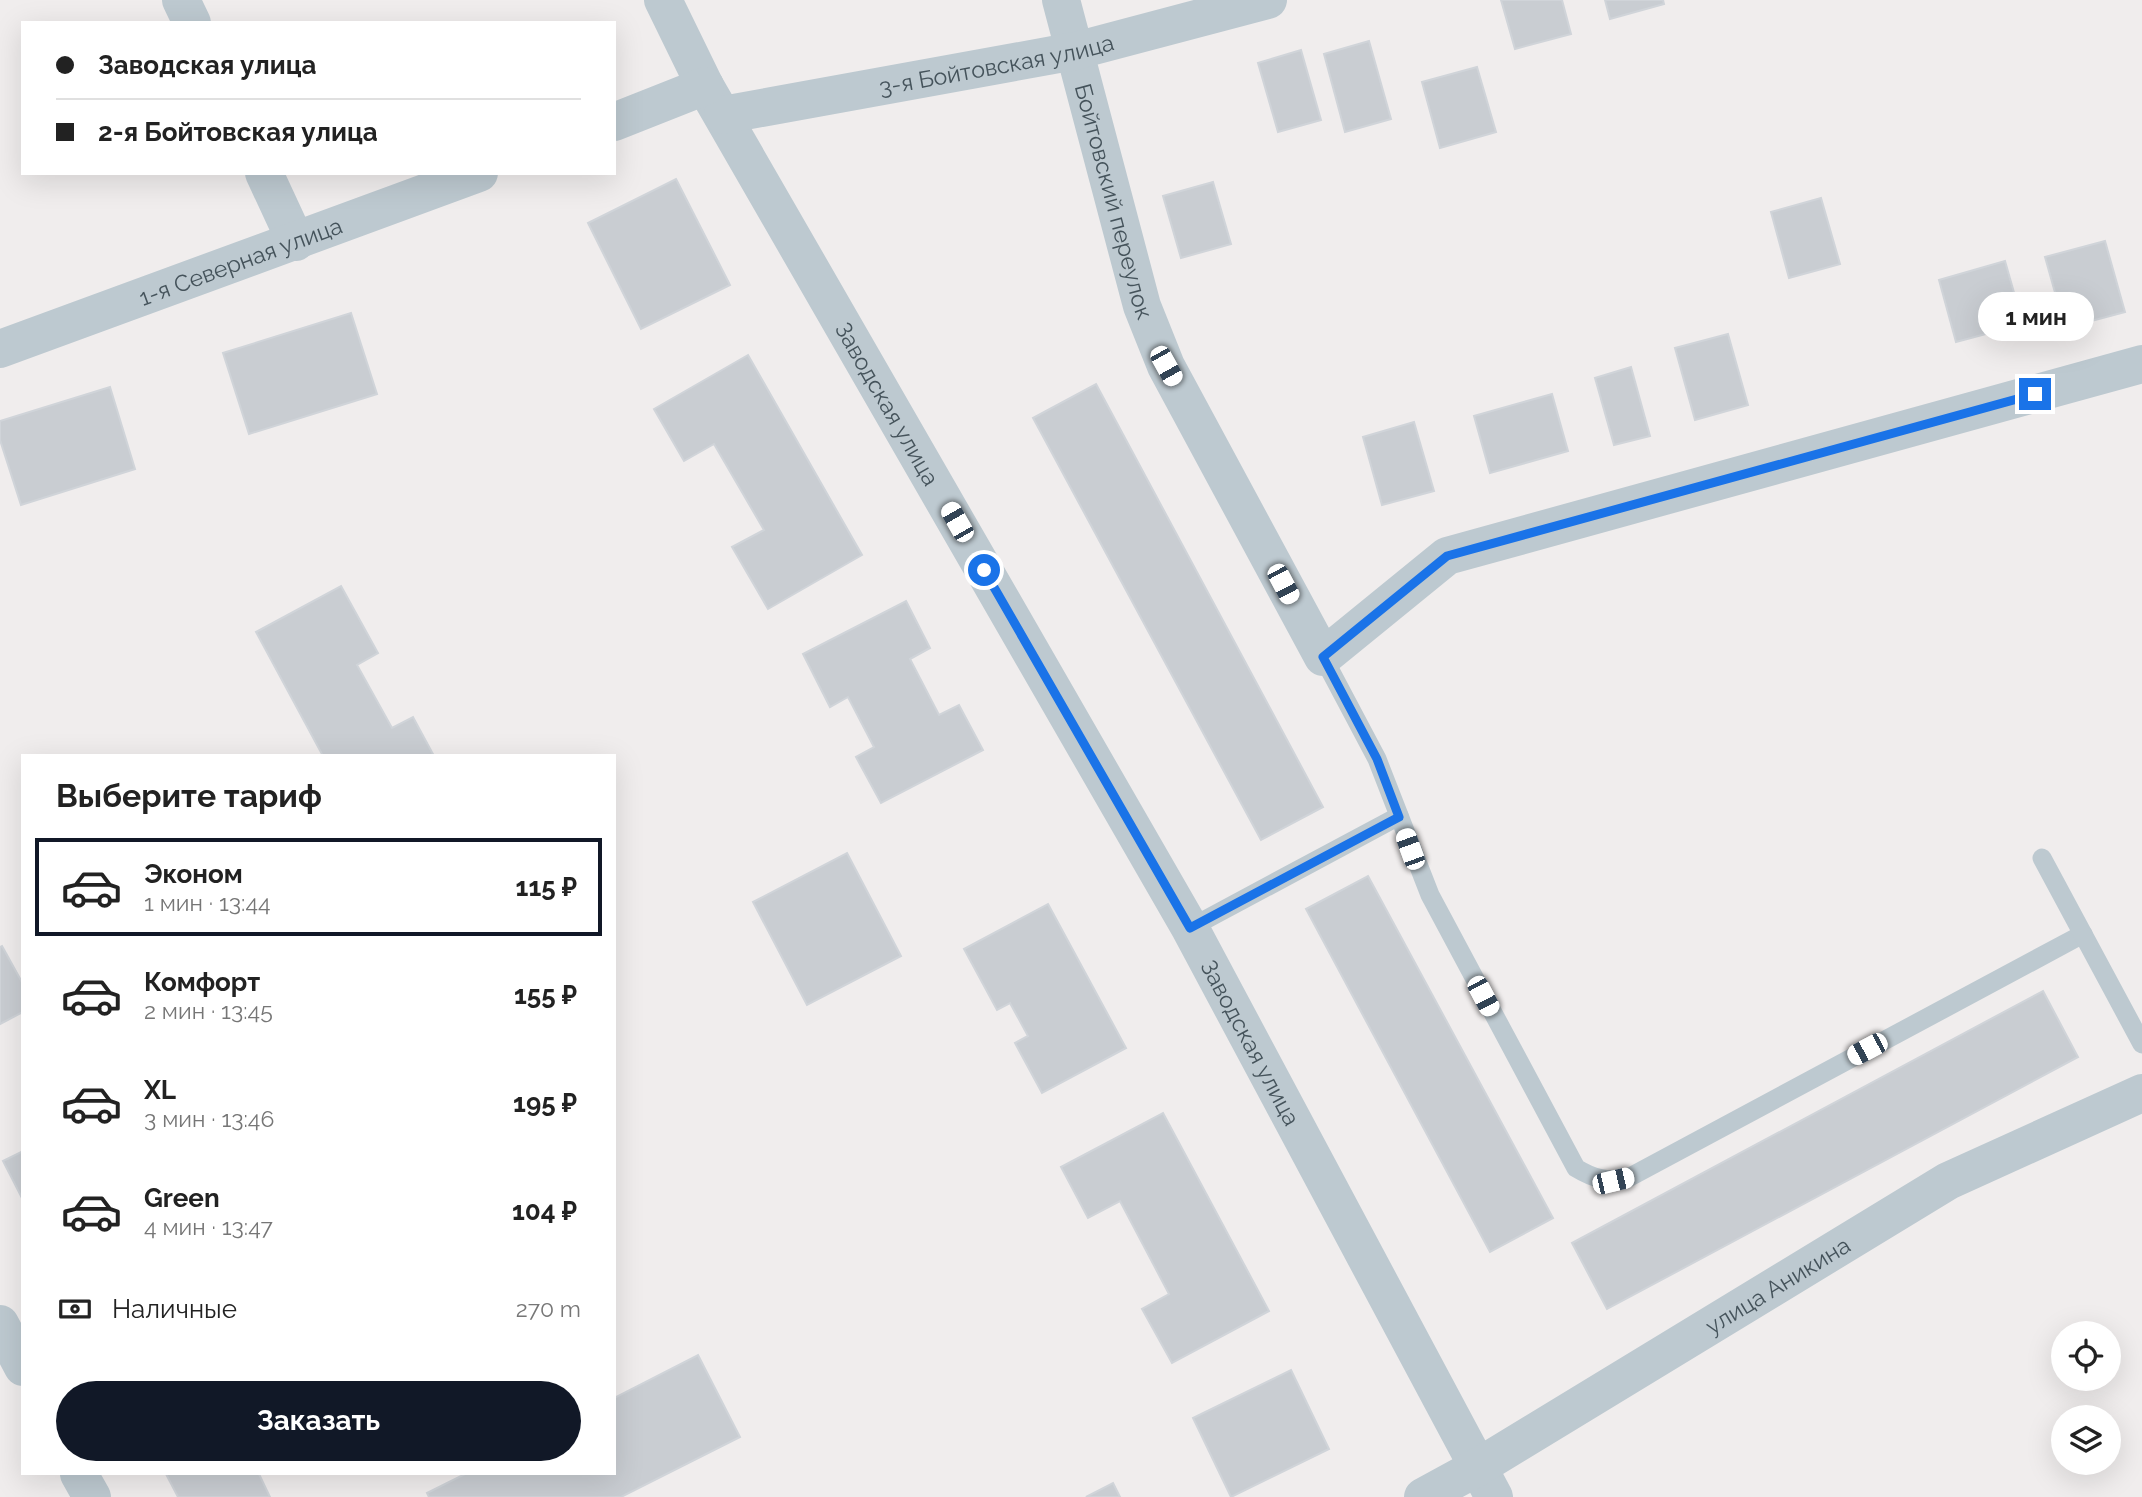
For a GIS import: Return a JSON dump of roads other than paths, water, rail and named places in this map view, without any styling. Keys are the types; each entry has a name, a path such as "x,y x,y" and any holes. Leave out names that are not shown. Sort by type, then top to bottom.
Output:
{"street":[{"path":"181,0 191,21"},
{"name":"Заводская улица","path":"663,0 714,101 1190,928 1486,1482"},
{"name":"Бойтовский переулок","path":"1061,0 1142,306 1154,340 1323,657"},
{"name":"3-я Бойтовская улица","path":"714,101 1075,51 1268,0"},
{"path":"616,122 714,101"},
{"path":"265,175 296,242"},
{"name":"1-я Северная улица","path":"0,349 474,175"},
{"path":"1323,657 1447,556 2142,364"},
{"name":"улица Аникина","path":"1423,1497 1486,1482 1948,1181 2142,1093"},
{"path":"0,1324 21,1363"},
{"path":"80,1475 92,1497"}],"lane":[{"path":"1323,657 1377,759 1430,895 1576,1168 1599,1180 1628,1178 2083,934"},
{"path":"1190,928 1399,817"},
{"path":"2042,858 2142,1044"}]}
